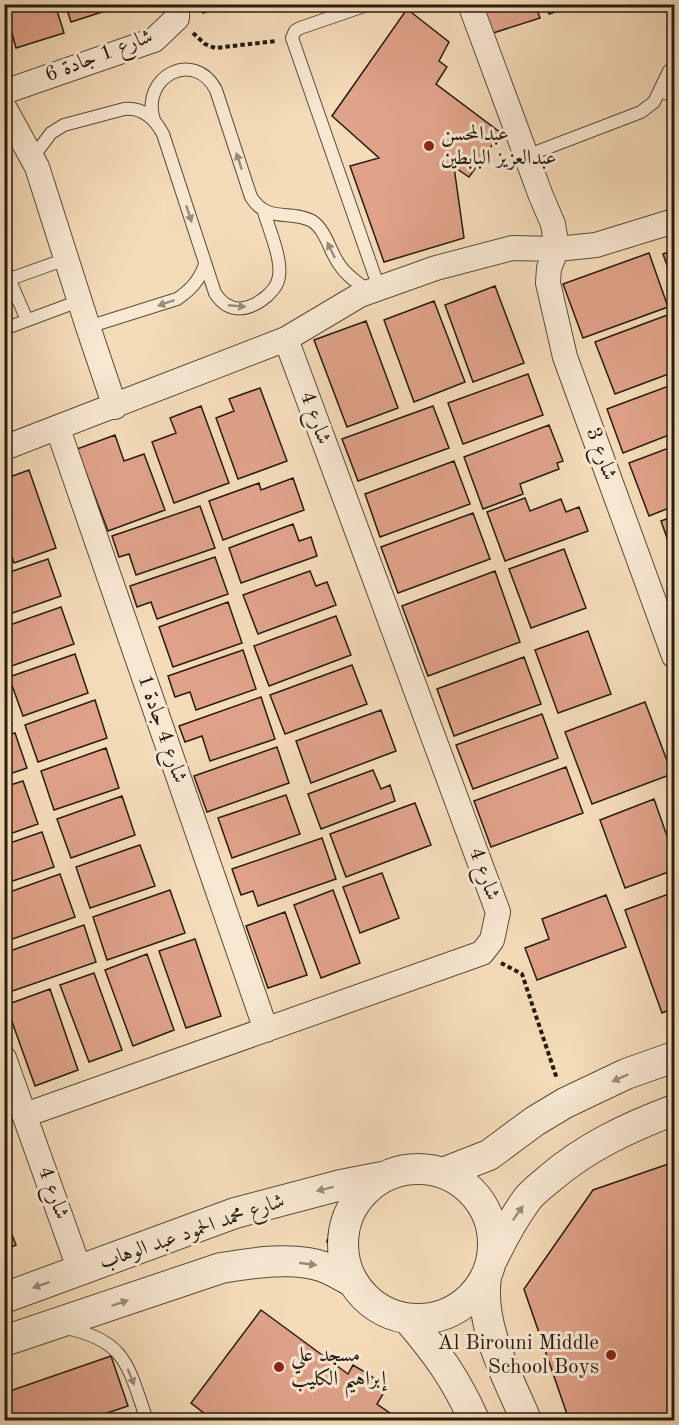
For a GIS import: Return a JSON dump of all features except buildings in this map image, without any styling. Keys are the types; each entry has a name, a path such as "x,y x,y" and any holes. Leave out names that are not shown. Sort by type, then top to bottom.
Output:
{"street":[{"name":"شارع 3","path":"470,4 526,156 554,224 556,249 549,268 548,283 565,357 675,656"},
{"name":"شارع 1 جادة 6","path":"4,92 154,40 177,11"},
{"path":"4,107 33,157 42,181 115,407"},
{"path":"4,448 286,339 360,295 436,268 512,248 556,249 596,245 675,221"},
{"name":"شارع 4","path":"286,339 498,912 492,940 482,953"},
{"name":"شارع 4 جادة 1","path":"58,429 266,1030"},
{"path":"25,1115 482,953"},
{"path":"443,1173 489,1155 535,1121 565,1103 626,1074 675,1057"},
{"name":"شارع 4","path":"4,1058 80,1271"},
{"path":"525,1420 490,1331 483,1294 488,1270 493,1239 484,1209 474,1194 465,1185 443,1173 431,1169 412,1168 393,1172 371,1185 357,1199 347,1217 344,1230 344,1257 353,1282 371,1303 394,1316 408,1319 435,1317 453,1310 470,1299 488,1270 507,1228 530,1196 565,1165 598,1144 675,1110"},
{"name":"شارع محمد الحمود عبد الوهاب","path":"4,1298 235,1213 341,1185 382,1177"},
{"name":"شارع محمد الحمود عبد الوهاب","path":"4,1341 221,1268 255,1263 289,1262 322,1266 353,1282"},
{"path":"408,1319 444,1362 460,1388 474,1420"}],"lane":[{"path":"370,4 300,28 292,39 375,290"},
{"path":"526,156 641,112 654,102 669,71 675,67"},
{"path":"154,120 153,95 167,75 176,71 196,70 211,80 256,206 264,212 306,219 315,223 345,273 375,290"},
{"path":"660,91 675,96"},
{"path":"33,157 51,133 64,125 132,108 146,113 154,120 163,134 215,293 226,305 235,309 255,304 270,293 279,280 280,268 264,212"},
{"path":"27,320 7,273 66,259"},
{"path":"88,327 177,299 198,282 205,264"},
{"path":"4,329 80,301"},
{"path":"52,1325 86,1332 107,1342 118,1352 130,1370 147,1420"}],"path":[{"path":"177,11 205,44 215,48 292,39"},
{"path":"482,953 522,974 565,1103"},
{"path":"322,1266 341,1185"}],"place":[{"name":"عبدالمحسن عبدالعزيز البابطين","path":"429,146"},
{"name":"Al Birouni Middle School Boys","path":"611,1355"},
{"name":"مسجد علي إبراهيم الكليب","path":"279,1367"}]}
